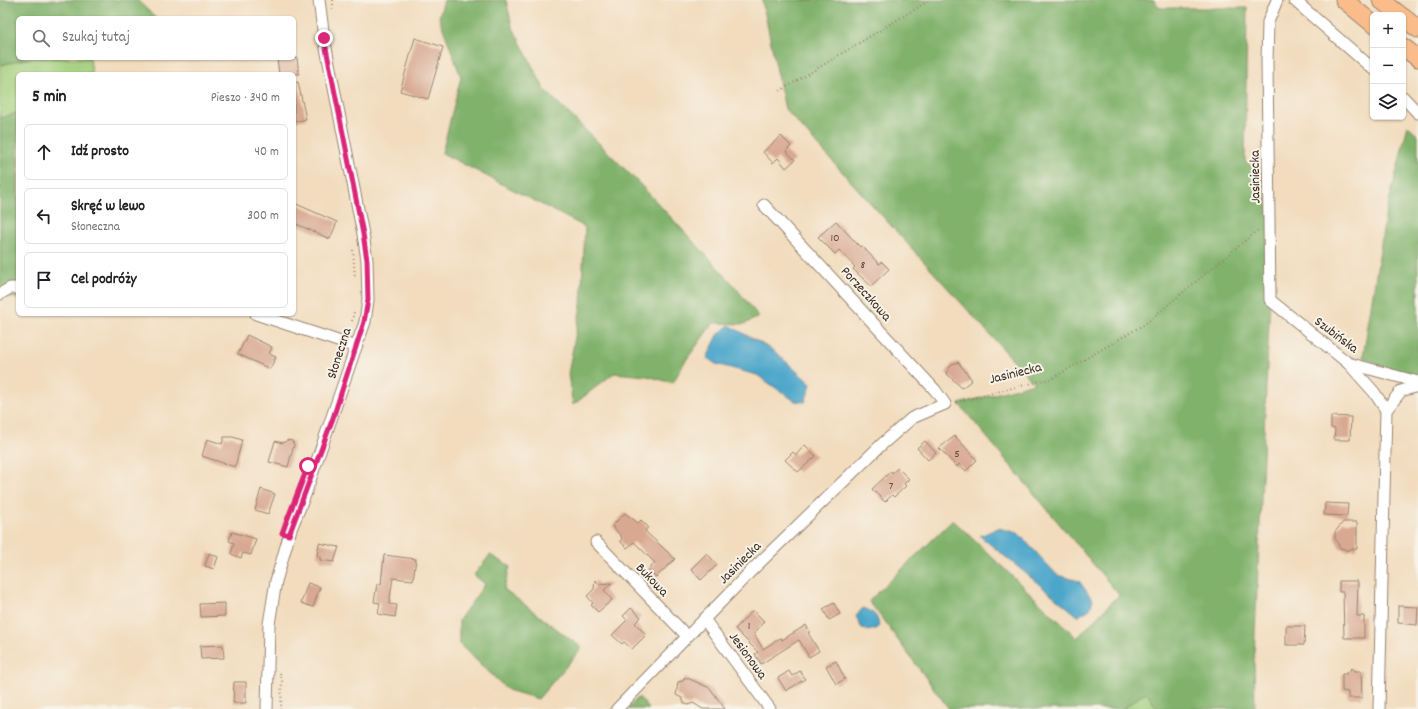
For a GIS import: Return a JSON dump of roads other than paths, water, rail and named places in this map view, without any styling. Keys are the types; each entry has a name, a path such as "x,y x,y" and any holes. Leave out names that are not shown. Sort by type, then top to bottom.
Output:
{"highway":[{"path":"1344,0 1370,22"},
{"path":"1381,0 1396,12"},
{"path":"1406,20 1418,29"},
{"path":"1404,48 1418,58"}],"street":[{"name":"Słoneczna","path":"267,709 269,624 276,581 291,529 306,495 356,347 364,322 368,300 367,260 324,38 319,0"},
{"name":"Jasiniecka","path":"1270,300 1267,62 1268,22 1277,0"},
{"path":"1294,0 1370,66"},
{"path":"1406,100 1418,112"},
{"name":"Porzeczkowa","path":"764,205 935,390 944,404"},
{"path":"0,294 10,288 16,288"},
{"name":"Szubińska","path":"1270,300 1348,363 1418,382"},
{"path":"262,316 356,347"},
{"path":"1348,363 1374,392 1386,410 1379,709"},
{"path":"1386,410 1401,391 1418,386"},
{"name":"Jasiniecka","path":"617,709 704,619 880,446 912,418 944,404"},
{"name":"Bukowa","path":"596,542 687,636"},
{"name":"Jesionowa","path":"704,619 770,709"}],"water":[{"path":"729,325 774,351 811,384 805,402 795,401 757,375 716,364 707,358 718,335"},
{"path":"998,528 1018,533 1057,575 1079,581 1093,600 1090,609 1078,616 980,536"},
{"path":"863,608 872,612 876,617 879,626 876,629 867,631 861,627 856,616"}]}
